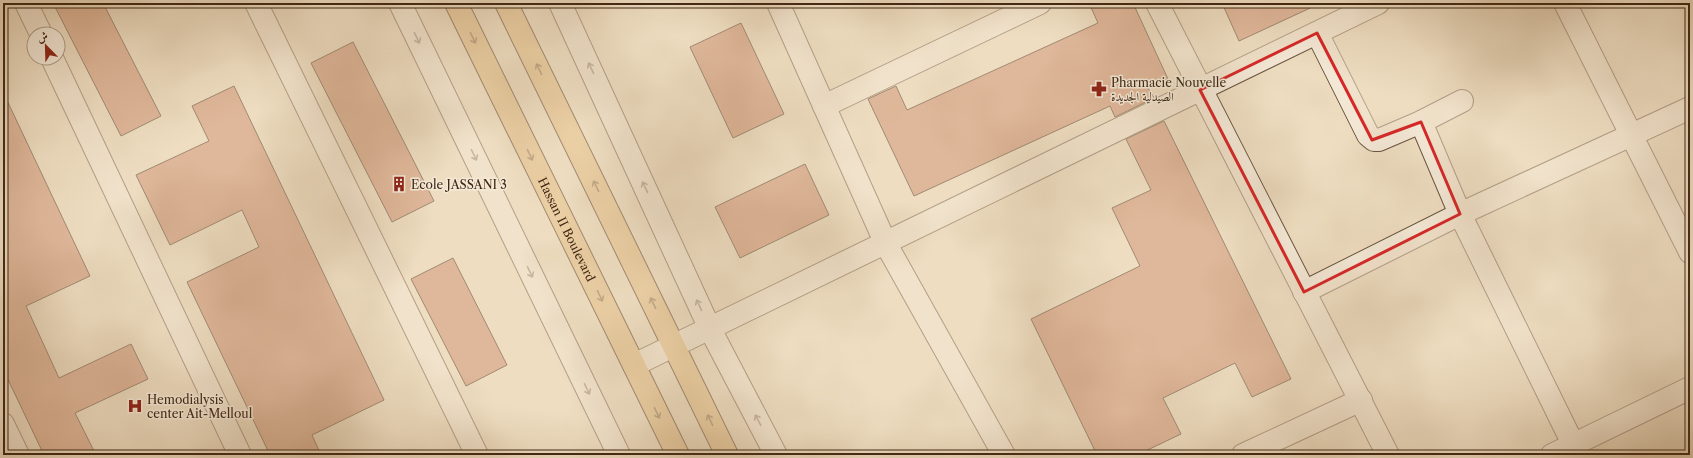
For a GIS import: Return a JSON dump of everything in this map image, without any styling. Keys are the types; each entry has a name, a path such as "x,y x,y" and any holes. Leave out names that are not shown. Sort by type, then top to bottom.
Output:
{"main road":[{"name":"Hassan II Boulevard","path":"456,3 678,455"},
{"path":"506,3 727,455"}],"street":[{"path":"26,3 37,26"},
{"path":"256,3 477,455"},
{"path":"400,3 619,455"},
{"path":"560,3 710,329 776,455"},
{"path":"778,3 886,244 1004,455"},
{"path":"824,106 1040,3"},
{"path":"1157,3 1200,90 1388,455"},
{"path":"634,365 886,244 1378,3"},
{"path":"1565,3 1690,252"},
{"path":"1317,33 1370,138 1379,140 1421,122 1462,101"},
{"path":"56,66 240,455"},
{"path":"1304,292 1460,214 1690,108"},
{"path":"1421,122 1460,214 1573,444"},
{"path":"1552,455 1690,388"},
{"path":"1243,455 1361,400"},
{"path":"3,424 18,455"}],"highlighted area":[{"path":"1317,33 1372,140 1421,122 1460,214 1304,292 1200,90"}],"building":[{"path":"53,3 103,3 161,116 121,136"},
{"path":"1089,3 1133,3 1168,79 1148,88 1154,98 1115,117 1110,106 914,196 868,99 896,86 907,110 1098,23"},
{"path":"1222,3 1321,3 1239,41"},
{"path":"741,23 784,114 733,138 690,47"},
{"path":"353,42 434,201 392,222 311,63"},
{"path":"234,86 384,400 312,435 321,455 270,455 187,282 259,247 242,210 170,245 136,175 209,141 192,106"},
{"path":"3,92 90,276 26,306 59,378 131,344 148,379 75,413 96,455 44,455 3,369"},
{"path":"1164,121 1291,379 1252,397 1235,363 1163,398 1181,434 1137,455 1097,455 1031,319 1140,266 1112,208 1151,190 1126,139"},
{"path":"805,164 829,215 740,258 715,207"},
{"path":"453,258 507,365 466,386 411,279"}],"place":[{"name":"Pharmacie Nouvelle الصيدلية الجديدة","path":"1099,89"},
{"name":"Ecole JASSANI 3","path":"399,184"},
{"name":"Hemodialysis center Ait-Melloul","path":"135,406"}]}
